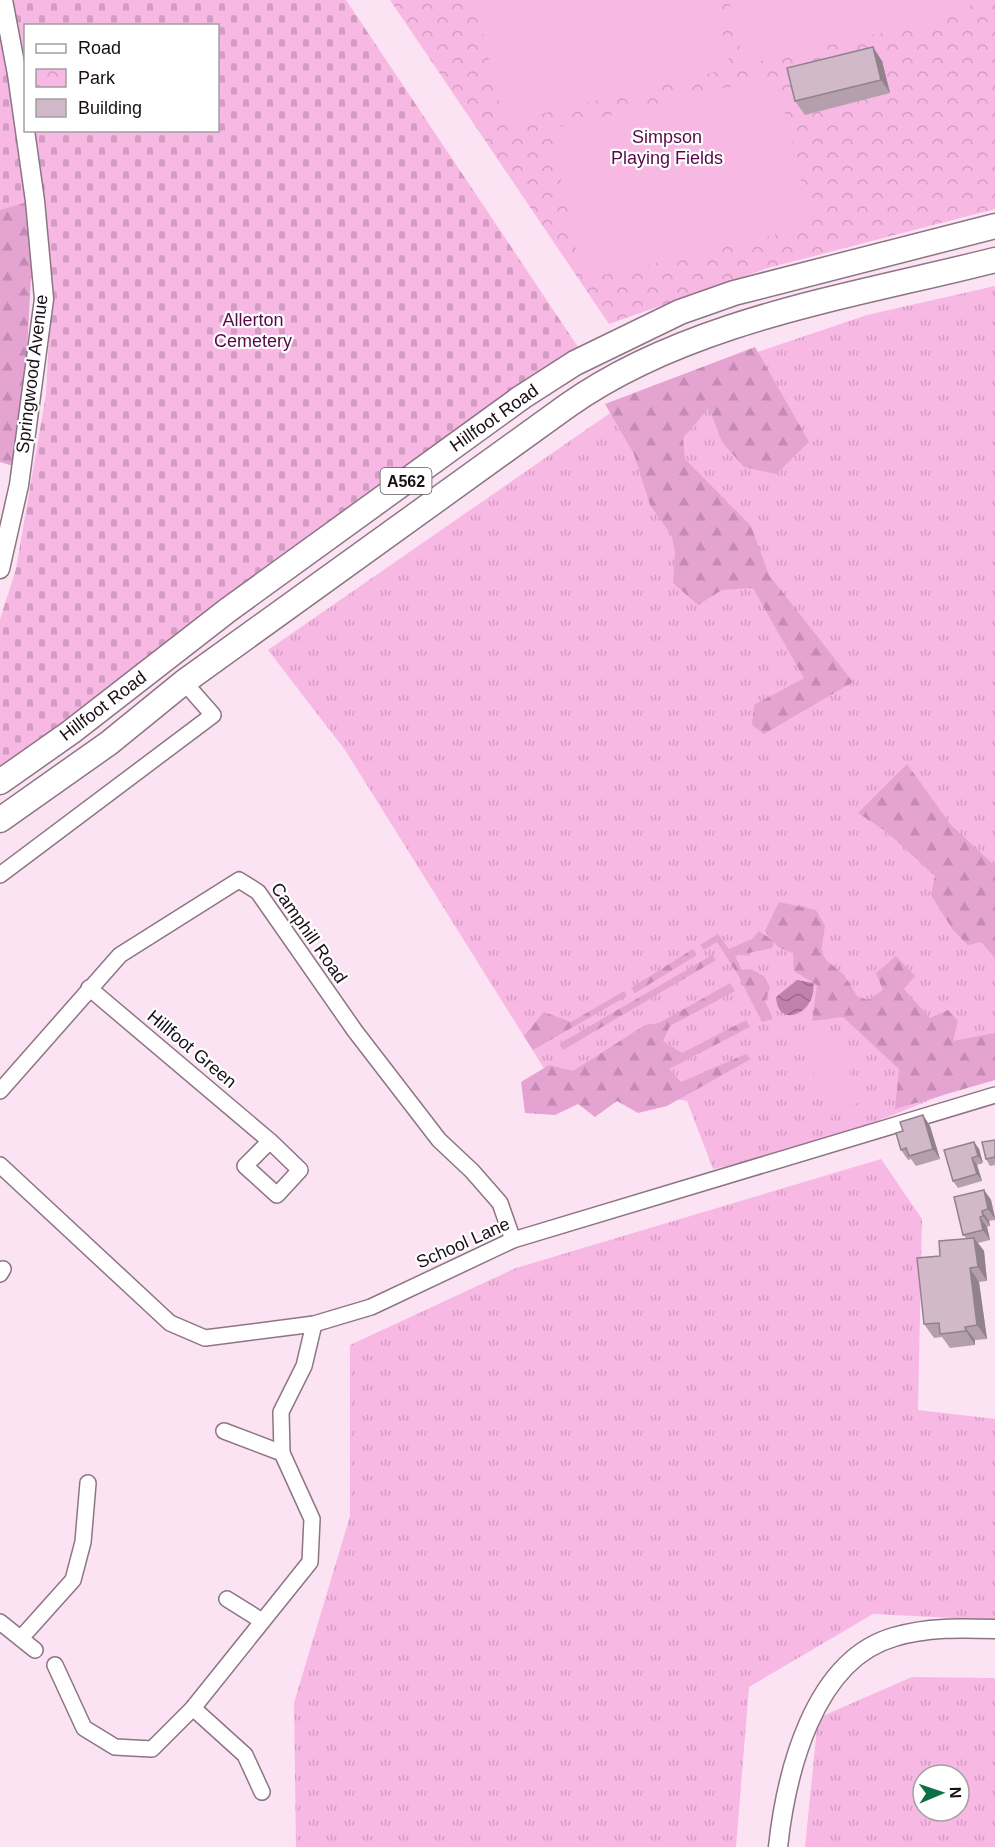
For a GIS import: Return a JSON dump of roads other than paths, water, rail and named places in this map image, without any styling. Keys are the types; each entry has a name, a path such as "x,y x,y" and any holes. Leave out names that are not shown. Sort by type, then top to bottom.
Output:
{"highway":[{"name":"Hillfoot Road","path":"0,782 336,531 522,397 586,357 680,312 734,293 995,226"},
{"name":"Hillfoot Road","path":"0,820 109,743 184,682 575,400 603,383 628,369 714,332 995,260"}],"street":[{"name":"Springwood Avenue","path":"3,0 24,123"},
{"name":"Springwood Avenue","path":"0,569 19,485 44,299 35,201 25,132"},
{"path":"586,357 603,383"},
{"path":"0,875 213,715 184,682"},
{"name":"Camphill Road","path":"0,1091 120,955 239,880 258,892 354,1031 425,1122 500,1203 513,1240"},
{"name":"Hillfoot Green","path":"89,988 270,1141"},
{"name":"School Lane","path":"0,1165 170,1323 205,1338 314,1324 371,1307 513,1240 995,1095"},
{"path":"55,1665 84,1728 115,1748 152,1749 193,1708 310,1562 312,1519 282,1453 281,1412 304,1366 314,1324"},
{"path":"224,1431 282,1453"},
{"path":"21,1638 74,1580 83,1542 88,1484"},
{"path":"227,1599 262,1621"},
{"path":"0,1622 35,1650"},
{"path":"778,1847 782,1806 795,1757 817,1706 841,1671 868,1648 893,1637 949,1628 995,1629"},
{"path":"193,1708 245,1755 262,1792"}],"water":[{"path":"797,980 813,983 810,1002 797,1014 783,1013 778,1007 776,997"}],"park label":[{"name":"Simpson Playing Fields","path":"667,147"},
{"name":"Allerton Cemetery","path":"253,330"}]}
